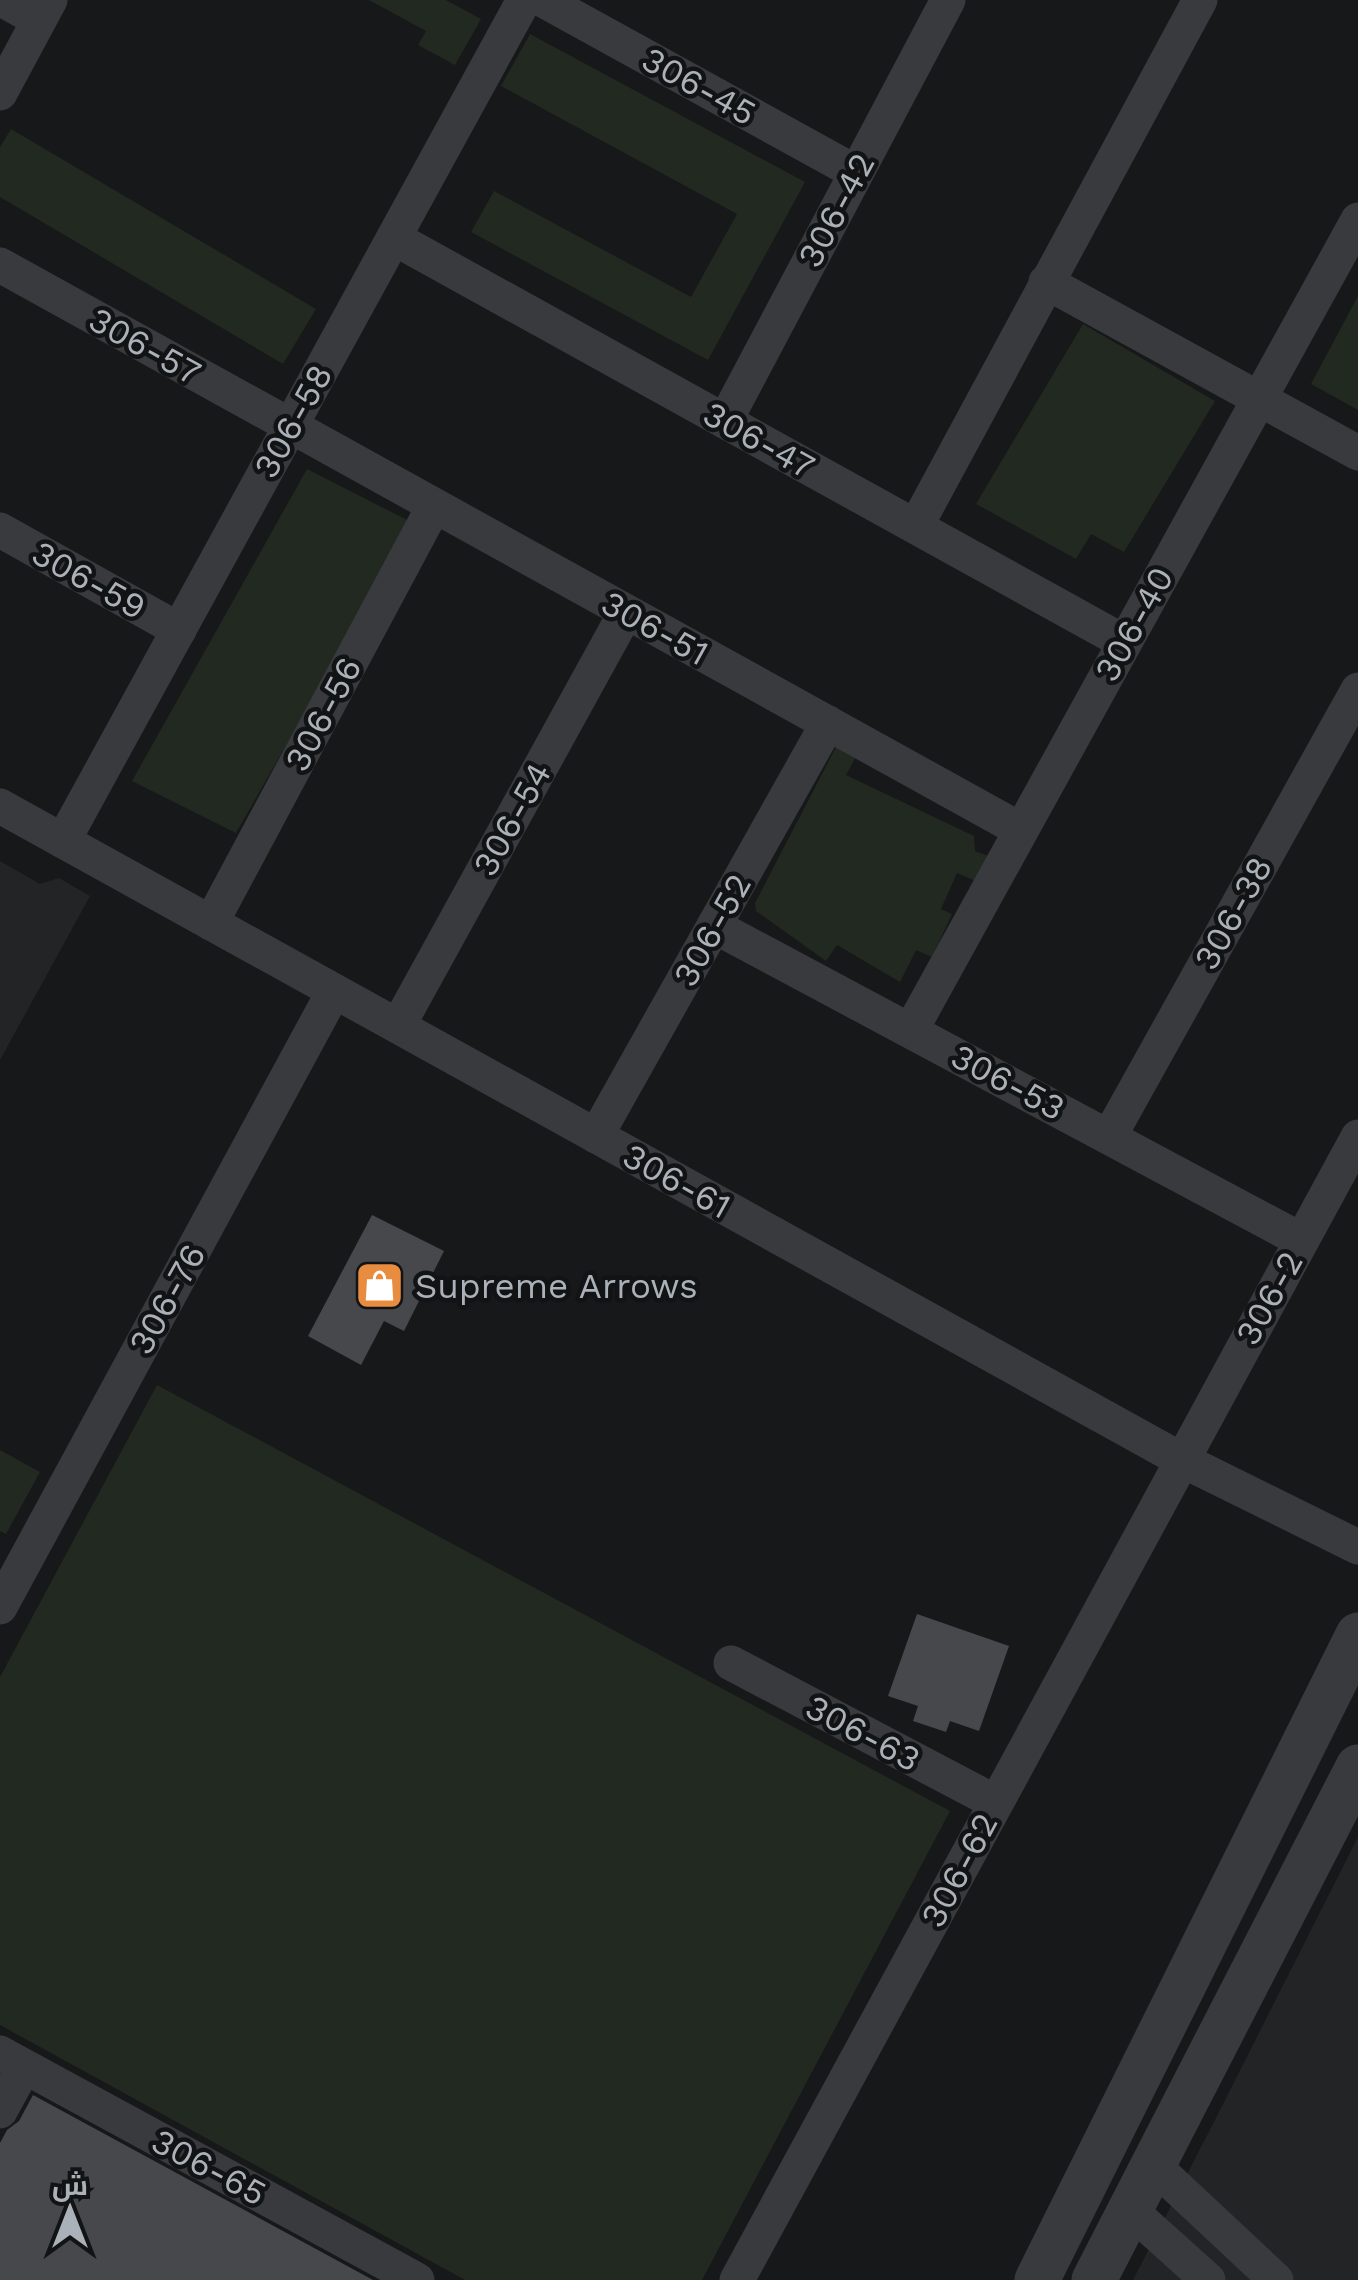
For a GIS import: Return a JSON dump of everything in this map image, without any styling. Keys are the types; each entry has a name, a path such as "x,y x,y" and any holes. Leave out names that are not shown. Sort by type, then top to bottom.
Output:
{"street":[{"path":"0,93 45,10 3,0"},
{"name":"306-58","path":"63,841 524,0"},
{"name":"306-45","path":"544,0 855,172"},
{"name":"306-42","path":"724,420 948,0"},
{"path":"916,526 1200,0"},
{"name":"306-40","path":"911,1030 1358,220"},
{"name":"306-47","path":"394,238 1124,642"},
{"name":"306-57","path":"0,266 290,426"},
{"path":"1046,282 1358,453"},
{"name":"306-51","path":"290,426 1020,829"},
{"name":"306-56","path":"211,923 434,506"},
{"name":"306-59","path":"0,530 179,630"},
{"name":"306-54","path":"398,1026 626,612"},
{"name":"306-38","path":"1109,1137 1358,690"},
{"name":"306-52","path":"596,1136 828,723"},
{"name":"306-61","path":"0,806 1180,1459 1358,1546"},
{"name":"306-53","path":"714,926 1301,1240"},
{"name":"306-76","path":"3,1593 334,991"},
{"name":"306-2","path":"1180,1459 1358,1137"},
{"name":"306-62","path":"738,2280 1180,1459"},
{"path":"1037,2280 1358,1635"},
{"name":"306-63","path":"732,1663 995,1802"},
{"path":"1094,2280 1358,1767"},
{"path":"0,2111 12,2060"},
{"name":"306-65","path":"12,2060 418,2280"},
{"path":"1153,2166 1276,2280"},
{"path":"1130,2210 1208,2280"}],"shaded area":[{"path":"369,0 446,0 481,19 455,65 418,45 426,31"},
{"path":"530,34 805,182 708,360 471,232 494,191 691,297 737,214 501,86"},
{"path":"11,129 316,309 283,364 0,197 0,147"},
{"path":"1358,296 1358,410 1311,384"},
{"path":"1083,324 1215,401 1124,552 1091,534 1076,559 976,504"},
{"path":"307,469 413,523 236,833 132,781"},
{"path":"836,747 857,755 846,775 974,836 975,851 994,858 978,882 957,873 941,909 952,914 932,957 916,950 900,982 837,945 826,961 756,911 755,903"},
{"path":"0,861 40,884 59,878 90,896 0,1060"},
{"path":"157,1385 950,1811 702,2280 465,2280 0,2025 0,1677"},
{"path":"0,1450 40,1472 6,1534 0,1531"},
{"path":"1358,1837 1358,2280 1133,2280 1221,2108"}],"building":[{"name":"Supreme Arrows","path":"372,1215 444,1251 404,1331 384,1321 361,1365 308,1336"},
{"path":"917,1614 1009,1646 979,1731 950,1721 946,1732 913,1721 918,1706 888,1696"},
{"path":"33,2095 373,2280 0,2280 0,2143 7,2130 19,2121"}],"place":[{"name":"Supreme Arrows","path":"380,1286"}]}
